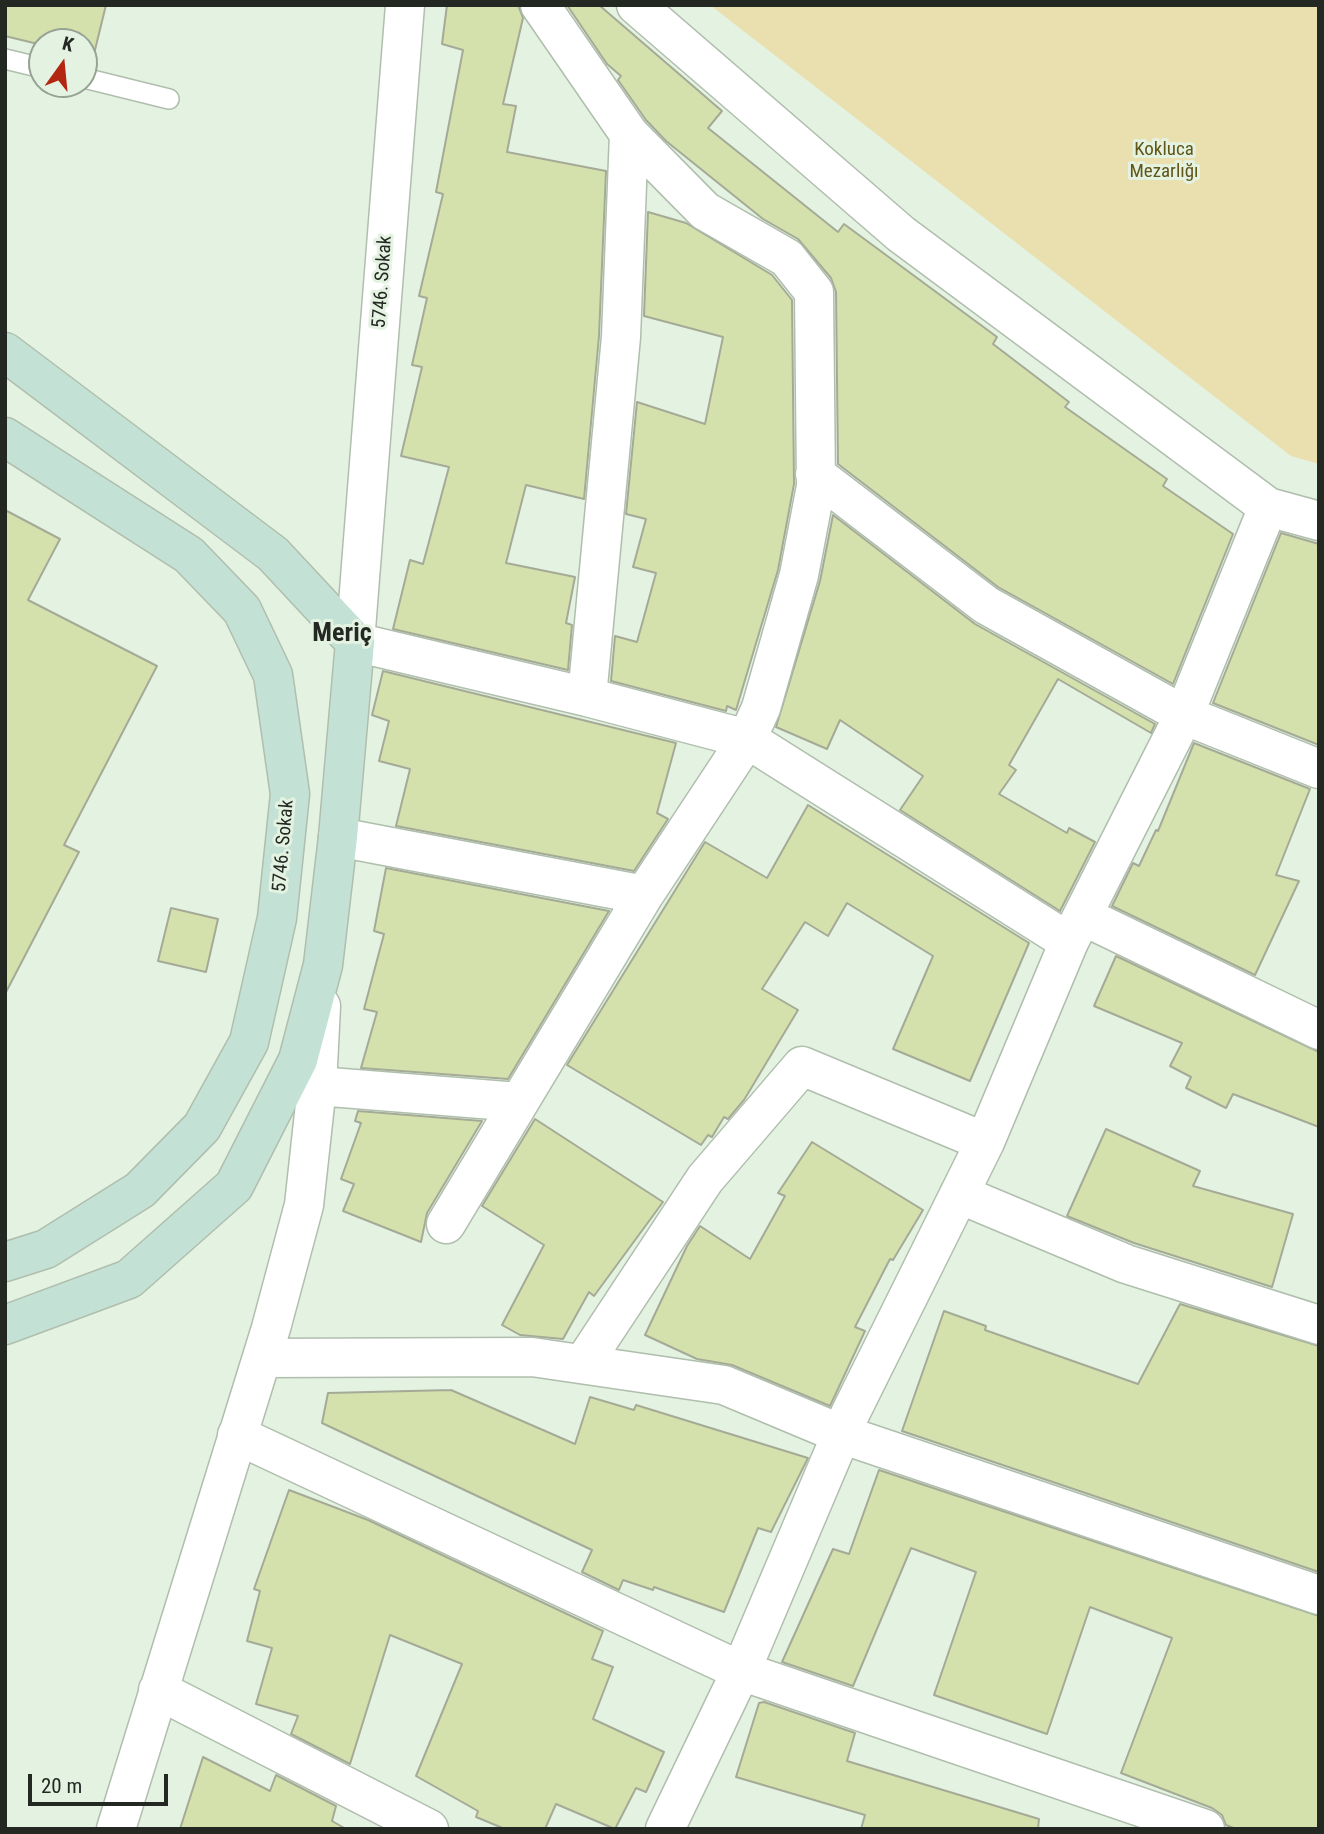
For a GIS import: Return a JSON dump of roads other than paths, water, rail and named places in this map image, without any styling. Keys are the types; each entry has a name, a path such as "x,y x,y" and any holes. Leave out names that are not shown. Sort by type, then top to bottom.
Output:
{"main road":[{"path":"5,352 273,554 355,642 338,837 323,965 298,1060 234,1186 129,1279 5,1325"},
{"name":"5746. Sokak","path":"5,436 189,555 242,610 273,675 290,794 277,918 249,1042 202,1127 140,1190 46,1249 5,1262"}],"street":[{"name":"5746. Sokak","path":"355,642 405,5"},
{"path":"446,1224 644,895 747,739 761,708 799,575 816,486 814,292 787,258 705,211 629,134 540,5"},
{"path":"636,5 901,234 1268,508 1319,521"},
{"path":"587,697 621,337 629,134"},
{"path":"815,474 986,605 1184,715 1319,769"},
{"path":"665,1829 741,1671 841,1434 985,1142 1076,929 1184,715 1268,508"},
{"path":"355,642 587,697 747,739 1076,929 1319,1030"},
{"path":"338,837 644,895"},
{"path":"116,1829 262,1358 304,1205 317,1086 323,965"},
{"path":"583,1364 705,1179 802,1066 985,1142"},
{"path":"317,1086 519,1102"},
{"path":"959,1194 1126,1264 1319,1325"},
{"path":"262,1358 532,1357 724,1385 841,1434 1319,1595"},
{"path":"237,1435 741,1671 1205,1829"},
{"path":"158,1690 429,1829"}],"lane":[{"path":"5,59 28,65"},
{"path":"98,81 169,99"}],"district":[{"name":"Meriç","path":"342,634"}],"park label":[{"name":"Kokluca Mezarlığı","path":"1164,161"}]}
